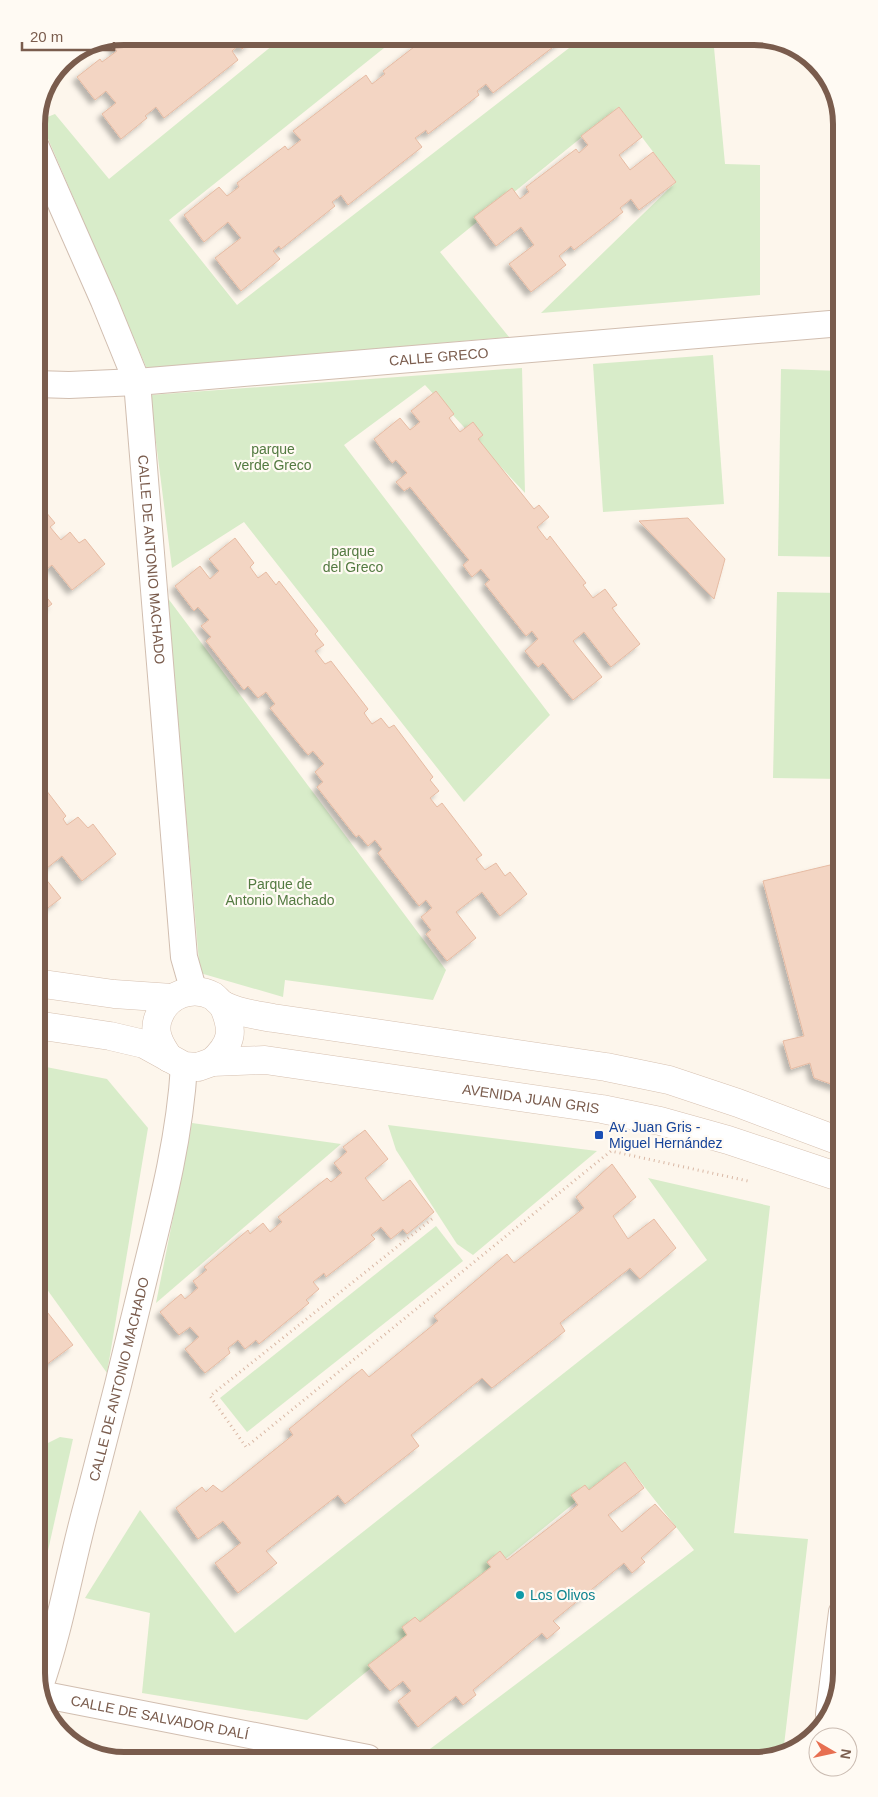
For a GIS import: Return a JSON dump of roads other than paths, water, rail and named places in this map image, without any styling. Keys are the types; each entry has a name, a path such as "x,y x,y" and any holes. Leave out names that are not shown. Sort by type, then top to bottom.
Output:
{"street":[{"name":"CALLE DE ANTONIO MACHADO","path":"45,167 137,382 184,957 183,995"},
{"name":"CALLE GRECO","path":"45,384 137,382 833,324"},
{"path":"45,984 114,994 183,995 198,992 212,996 223,1006 230,1021 230,1038 223,1052 212,1062"},
{"path":"177,1062 160,1047 156,1033 158,1018 163,1007 183,995"},
{"path":"223,1006 273,1018 606,1067 669,1080 738,1103 833,1139"},
{"path":"45,1026 110,1036 144,1044 177,1062"},
{"name":"AVENIDA JUAN GRIS","path":"177,1062 198,1066 212,1062 265,1060 602,1109 660,1120 728,1140 833,1175"},
{"name":"CALLE DE ANTONIO MACHADO","path":"45,1670 55,1639 74,1550 112,1414 172,1162 177,1062"},
{"name":"CALLE DE SALVADOR DALÍ","path":"49,1696 337,1752"}],"place":[{"name":"Av. Juan Gris - Miguel Hernández","path":"599,1135"},
{"name":"Los Olivos","path":"520,1595"}],"park label":[{"name":"parque verde Greco","path":"273,458"},
{"name":"parque del Greco","path":"353,560"},
{"name":"Parque de Antonio Machado","path":"280,892"}]}
